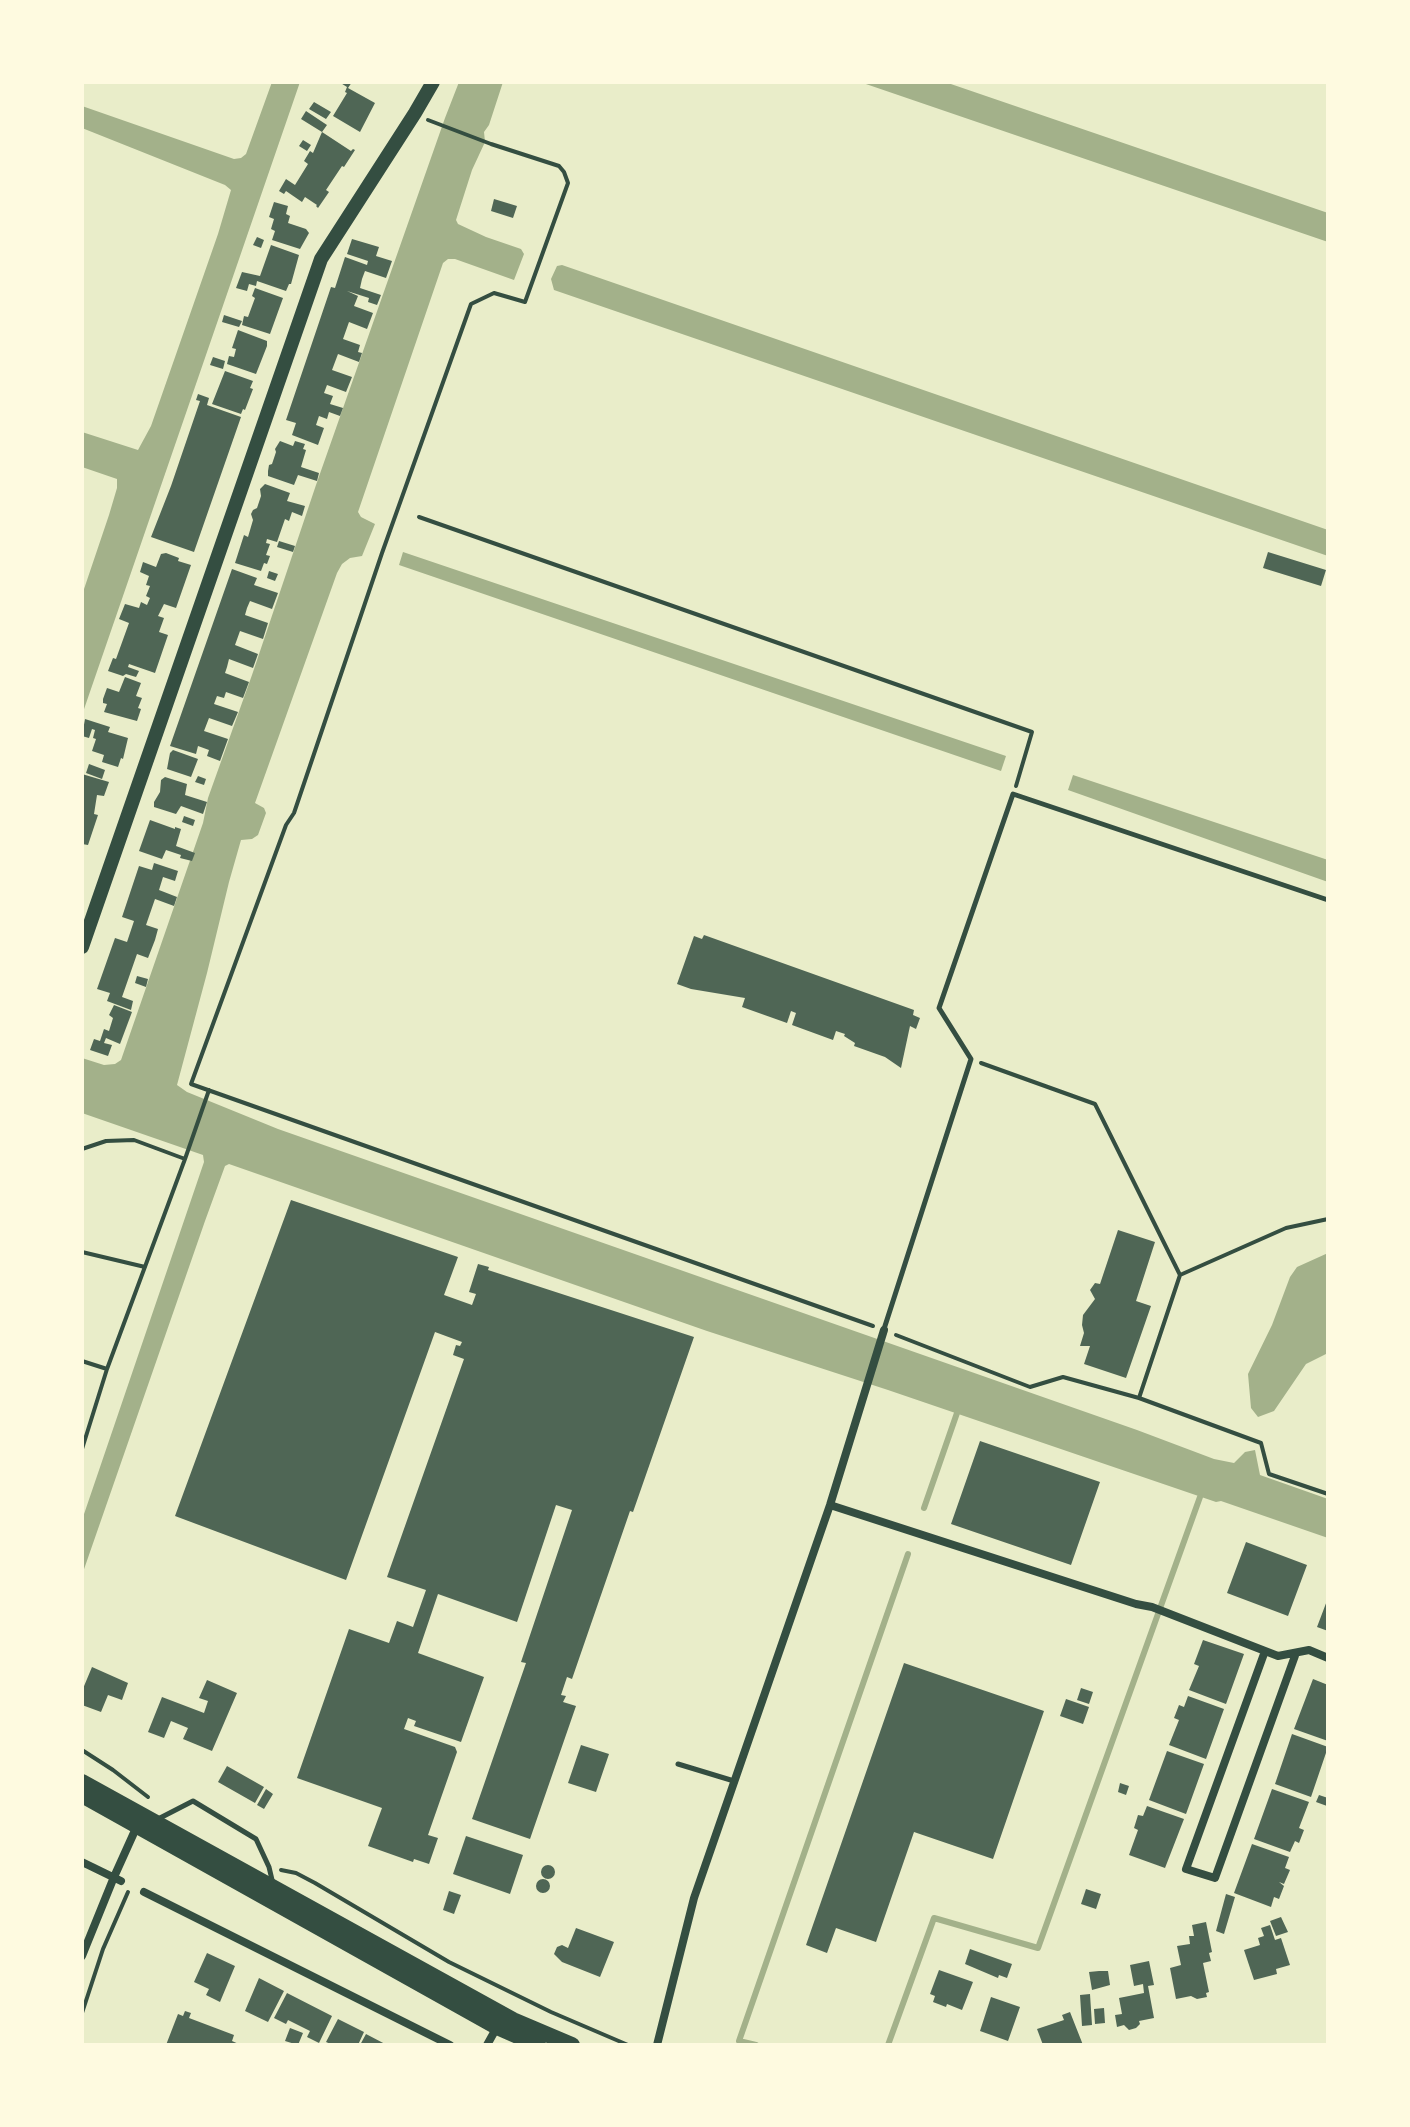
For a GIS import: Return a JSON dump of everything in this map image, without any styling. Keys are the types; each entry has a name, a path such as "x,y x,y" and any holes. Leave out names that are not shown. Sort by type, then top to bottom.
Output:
{"main road":[{"path":"82,947 321,259 433,82"},
{"path":"82,1782 145,1824 497,2027 538,2045"},
{"path":"82,1795 274,1889 513,2020 572,2045"}],"street":[{"path":"657,2045 694,1898 830,1505 884,1330"},
{"path":"830,1505 1179,1616 1278,1656 1309,1650 1328,1658"},
{"path":"1265,1651 1186,1869 1215,1878 1296,1653"},
{"path":"82,1956 145,1824"},
{"path":"82,1862 117,1879"},
{"path":"144,1892 450,2045"},
{"path":"487,2045 497,2027"}],"lane":[{"path":"884,1330 971,1059 939,1008 1013,794 1328,900"},
{"path":"678,1764 735,1781"},
{"path":"145,1824 193,1801 256,1839 269,1867 274,1889"}],"path":[{"path":"435,124 559,166 568,183 525,302 494,293 471,304 294,813 286,825 191,1084 884,1330 1030,1387 1063,1377 1139,1398 1261,1443 1269,1474 1328,1494"},
{"path":"419,517 1032,732 1013,794"},
{"path":"971,1059 1095,1104 1180,1275 1139,1398"},
{"path":"82,1449 107,1369 209,1092"},
{"path":"82,1149 106,1141 134,1140 186,1158"},
{"path":"1180,1275 1286,1228 1328,1219"},
{"path":"82,1252 145,1267"},
{"path":"82,1361 107,1369"},
{"path":"82,1750 170,1813"},
{"path":"269,1867 296,1873 449,1962 551,2012 628,2045"},
{"path":"82,2013 103,1949 132,1886"}],"shaded area":[{"path":"272,82 300,82 82,715 82,595 109,515 117,479 82,467 82,432 138,450 151,426 231,190 82,128 82,106 234,159 246,154"},
{"path":"459,82 503,82 456,220 458,224 486,237 521,249 524,254 514,280 455,259 443,263 358,512 375,524 362,556 350,558 337,573 255,803 266,813 258,835 241,840 177,1085 187,1092 278,1129 1214,1459 1234,1463 1245,1452 1255,1450 1260,1475 1328,1499 1328,1538 707,1331 229,1164 225,1166 205,1221 82,1575 82,1520 204,1162 203,1155 82,1113 82,1058 104,1065 121,1060 316,485"},
{"path":"860,82 945,82 1328,213 1328,242"},
{"path":"562,265 1328,530 1328,556 554,290 551,279 557,266"},
{"path":"403,552 1006,756 1001,771 399,565"},
{"path":"1073,775 1328,860 1328,882 1068,790"},
{"path":"1328,1253 1328,1353 1306,1364 1274,1411 1258,1417 1251,1408 1248,1374 1272,1325 1290,1277 1297,1267"}],"building":[{"path":"339,82 352,82 348,88 375,103 360,132 333,116 347,93 347,87"},
{"path":"314,102 331,112 326,119 309,109"},
{"path":"306,111 327,125 322,132 301,119"},
{"path":"322,132 351,151 355,150 326,190 329,192 318,208 305,197 302,202 286,191 284,194 279,191 286,179 295,185 308,164 304,161 310,151 313,153"},
{"path":"303,140 311,145 307,151 299,146"},
{"path":"494,199 517,206 513,218 491,211"},
{"path":"274,202 288,206 288,223 309,233 300,249 272,240 274,219 269,217"},
{"path":"257,237 264,240 261,248 253,245"},
{"path":"352,239 379,247 376,256 392,261 386,278 365,271 362,279 360,288 381,295 377,305 368,302 369,298 347,291 358,296 354,306 373,313 367,329 349,322 343,339 360,345 358,352 362,353 359,362 338,354 332,370 352,377 346,392 327,385 324,393 333,396 330,404 343,408 340,416 329,412 327,419 319,416 316,425 324,428 318,445 292,435 296,423 286,420 331,287 335,288 345,257 367,265 368,261 347,254"},
{"path":"271,245 299,255 286,291 257,281 256,286 249,284 247,291 236,288 242,272 260,276"},
{"path":"255,288 283,298 270,334 242,325 255,298 252,296"},
{"path":"224,315 242,321 239,327 222,322"},
{"path":"238,330 267,341 256,374 227,364 229,356 234,357 236,349 232,348"},
{"path":"213,357 225,361 223,369 210,365"},
{"path":"225,371 253,381 250,388 253,389 241,414 212,404"},
{"path":"198,394 209,398 207,405 241,417 194,552 151,537 200,401 196,400"},
{"path":"280,441 293,446 295,441 305,444 301,467 319,473 317,481 298,475 294,485 268,476 269,465"},
{"path":"265,484 290,493 287,501 305,506 302,516 292,512 289,521 285,519 277,542 267,539 266,543 270,544 266,555 270,556 261,571 235,563 244,535 248,537 253,520 251,514 257,508 260,489"},
{"path":"279,541 295,546 293,552 277,547"},
{"path":"1268,552 1326,570 1321,586 1263,568"},
{"path":"166,553 191,565 176,608 164,604 158,616 164,618 159,632 168,635 155,673 129,664 128,667 139,671 136,677 108,671 113,658 116,659 129,623 119,619 125,604 139,608 141,602 147,605 150,598 146,596 150,586 146,585 149,576 140,572 143,562 156,567 161,554"},
{"path":"232,569 257,578 254,585 278,593 272,609 250,601 247,608 245,615 268,623 263,639 240,631 235,645 258,654 253,668 229,659 225,673 249,682 243,698 226,692 224,698 217,696 214,704 238,712 232,726 209,718 204,731 228,739 220,761 207,756 209,750 198,746 196,754 170,746"},
{"path":"269,571 278,574 275,581 267,578"},
{"path":"125,677 141,683 136,696 142,698 137,721 104,712 107,704 103,703 103,699 107,688 119,692"},
{"path":"85,719 110,727 108,732 128,738 118,767 102,762 104,755 92,751 95,730 92,729 89,738 82,736"},
{"path":"173,750 198,759 191,777 167,769"},
{"path":"89,764 105,770 102,779 86,773"},
{"path":"82,774 109,782 104,796 97,795 94,814 98,815 88,845 82,844"},
{"path":"198,776 206,779 204,785 195,782"},
{"path":"165,777 187,784 185,795 207,802 203,814 181,806 176,814 154,807 161,780"},
{"path":"184,816 195,820 193,826 182,822"},
{"path":"150,820 181,829 176,846 195,853 192,861 166,850 162,859 139,851"},
{"path":"154,863 178,871 175,881 163,877 159,890 177,897 174,906 155,899 146,925 158,929 155,940 148,958 137,954 122,997 133,1001 131,1010 107,1001 110,993 97,989 115,938 127,942 134,921 122,917 139,866 152,870"},
{"path":"704,935 914,1010 913,1015 920,1018 916,1029 910,1026 901,1068 885,1057 854,1046 855,1043 845,1034 836,1031 833,1040 792,1025 796,1013 791,1011 787,1023 742,1007 745,998 677,984 694,936 702,939"},
{"path":"137,976 148,979 146,987 135,983"},
{"path":"114,1005 132,1012 120,1044 106,1038 104,1043 112,1045 108,1056 90,1050 94,1039 100,1041 104,1029 109,1031 113,1018 109,1015"},
{"path":"291,1200 458,1257 444,1295 472,1305 476,1294 469,1292 478,1264 489,1267 488,1270 694,1337 572,1679 567,1677 561,1695 566,1696 563,1702 576,1706 530,1839 472,1819 526,1663 521,1662 572,1510 556,1505 517,1622 438,1594 418,1653 484,1677 461,1742 414,1726 416,1721 408,1718 404,1729 455,1747 457,1752 428,1835 438,1838 429,1864 414,1859 413,1862 368,1846 382,1808 297,1778 349,1629 389,1643 397,1621 413,1627 426,1590 387,1577 464,1359 453,1355 456,1345 460,1346 462,1342 435,1332 346,1580 175,1516"},
{"path":"1118,1230 1155,1242 1136,1301 1151,1306 1126,1378 1084,1364 1090,1346 1080,1346 1084,1333 1083,1315 1095,1299 1090,1290 1095,1283 1100,1284"},
{"path":"980,1441 1100,1482 1071,1565 951,1524"},
{"path":"1246,1542 1307,1565 1288,1616 1227,1593"},
{"path":"1328,1598 1328,1631 1317,1627"},
{"path":"1203,1640 1244,1654 1226,1704 1189,1690 1199,1666 1194,1664"},
{"path":"904,1663 1044,1711 993,1859 914,1832 876,1942 836,1928 827,1953 806,1945"},
{"path":"92,1667 128,1683 122,1700 108,1695 101,1712 82,1705 82,1691"},
{"path":"1313,1679 1328,1685 1328,1741 1294,1729"},
{"path":"207,1680 237,1693 212,1751 183,1739 188,1728 171,1721 164,1738 148,1732 162,1697 204,1713 208,1701 199,1698"},
{"path":"1081,1688 1093,1692 1089,1704 1077,1700"},
{"path":"1188,1696 1224,1709 1206,1759 1169,1745 1179,1720 1174,1718 1179,1705 1184,1707"},
{"path":"1066,1699 1089,1707 1083,1724 1060,1716"},
{"path":"1292,1734 1328,1747 1311,1797 1275,1784"},
{"path":"581,1745 609,1754 596,1792 568,1783"},
{"path":"1167,1751 1204,1764 1186,1814 1149,1800"},
{"path":"227,1766 264,1787 255,1803 218,1782"},
{"path":"1120,1783 1129,1786 1126,1795 1118,1792"},
{"path":"266,1789 273,1794 264,1809 257,1805"},
{"path":"1272,1789 1309,1802 1299,1828 1304,1830 1299,1843 1295,1841 1290,1852 1254,1839"},
{"path":"1319,1795 1328,1798 1327,1806 1316,1802"},
{"path":"1147,1806 1184,1819 1165,1868 1129,1855 1138,1830 1134,1828 1138,1815 1143,1816"},
{"path":"466,1836 523,1855 510,1894 453,1874"},
{"path":"1252,1844 1289,1857 1285,1868 1290,1870 1284,1884 1279,1882 1284,1886 1279,1899 1274,1897 1271,1907 1234,1893"},
{"path":"548,1865 555,1872 548,1879 541,1872"},
{"path":"543,1879 550,1886 543,1893 536,1886"},
{"path":"1086,1889 1101,1894 1096,1909 1081,1904"},
{"path":"449,1891 461,1895 454,1914 443,1910"},
{"path":"1226,1894 1235,1897 1224,1934 1216,1931"},
{"path":"1281,1917 1288,1932 1276,1936 1270,1921"},
{"path":"1206,1922 1212,1952 1209,1953 1211,1961 1203,1963 1209,1992 1206,1993 1207,1997 1176,1999 1170,1968 1181,1965 1177,1946 1190,1944 1189,1936 1194,1936 1192,1925"},
{"path":"1270,1925 1275,1940 1281,1938 1290,1965 1276,1969 1277,1974 1254,1980 1244,1950 1260,1945 1258,1938 1264,1936 1261,1928"},
{"path":"576,1928 614,1942 600,1977 562,1962 554,1954 557,1947 562,1945 568,1948"},
{"path":"970,1949 1012,1964 1007,1978 999,1975 998,1978 965,1964"},
{"path":"207,1953 235,1966 220,2002 206,1995 209,1989 194,1982"},
{"path":"1149,1961 1154,1985 1148,1986 1154,2018 1139,2021 1136,2028 1129,2030 1124,2025 1117,2027 1115,2015 1122,2014 1119,1998 1144,1993 1143,1984 1134,1986 1130,1965"},
{"path":"939,1970 973,1982 962,2010 933,2002 935,1996 930,1994"},
{"path":"1108,1971 1110,1985 1092,1990 1089,1972"},
{"path":"259,1978 284,1991 268,2022 245,2011"},
{"path":"287,1993 332,2016 319,2043 307,2037 310,2031 288,2020 286,2024 274,2018"},
{"path":"1090,1994 1092,2025 1082,2026 1080,1995"},
{"path":"991,1997 1020,2007 1008,2041 980,2031"},
{"path":"1104,2008 1105,2023 1095,2024 1094,2009"},
{"path":"185,2011 191,2013 189,2018 234,2035 232,2041 241,2045 166,2045 178,2014 183,2016"},
{"path":"1070,2012 1083,2045 1043,2045 1037,2029 1064,2020 1062,2015"},
{"path":"338,2019 364,2032 358,2045 326,2042"},
{"path":"290,2028 303,2033 298,2045 285,2041"},
{"path":"366,2034 387,2045 360,2045"}],"waterway":[{"path":"924,1508 957,1413"},
{"path":"888,2045 934,1918 1038,1948 1200,1497"},
{"path":"756,2045 739,2041 908,1554"}]}
